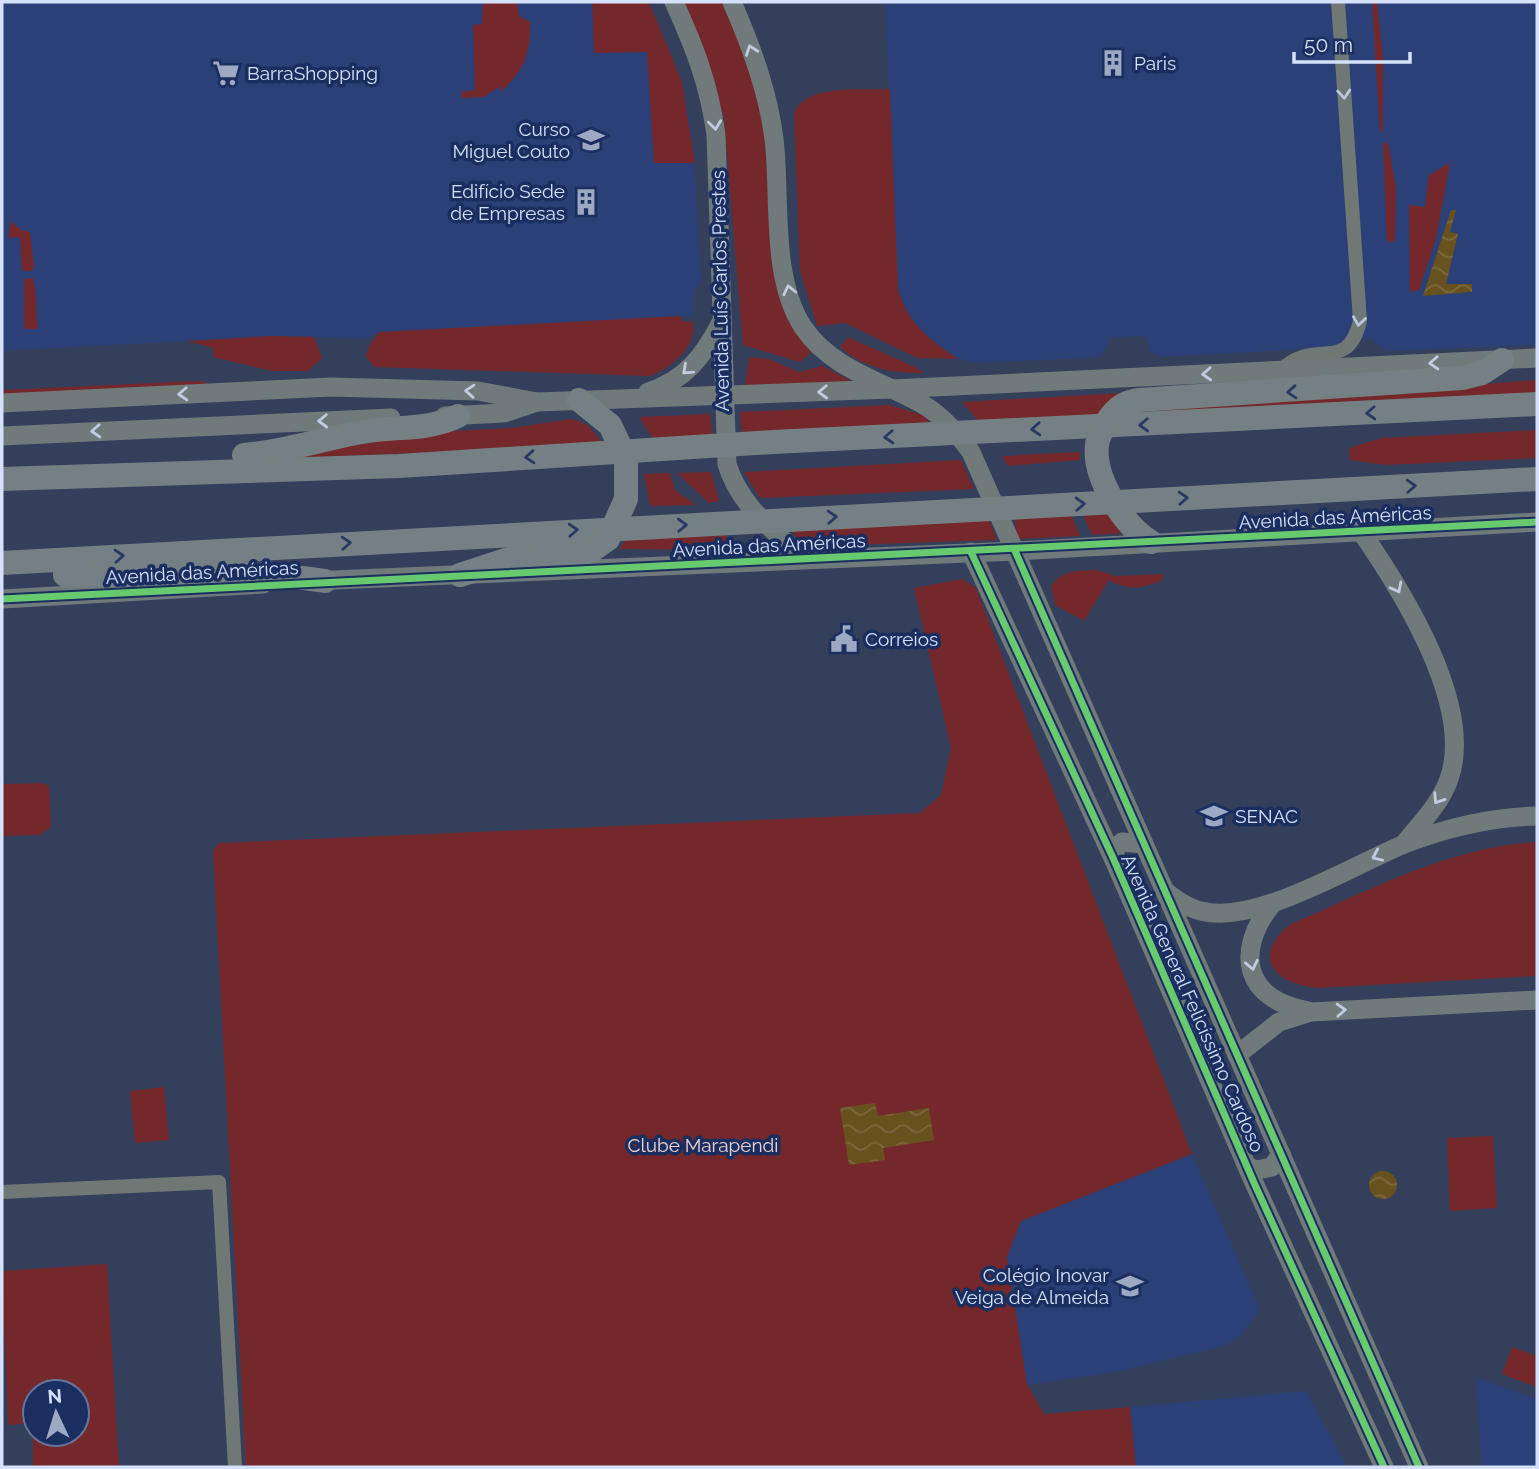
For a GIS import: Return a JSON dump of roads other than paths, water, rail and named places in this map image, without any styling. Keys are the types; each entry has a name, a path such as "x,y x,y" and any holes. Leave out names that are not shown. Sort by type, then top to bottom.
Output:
{"highway":[{"path":"1151,542 1136,530 1115,502 1105,484 1098,458 1097,445 1104,426 1115,410 1129,401 1462,378 1482,373 1502,360"},
{"path":"460,575 509,559 592,551 608,539 626,499 628,478 623,451 610,425 579,400"},
{"path":"2,479 399,466 725,445 1537,404"},
{"path":"185,471 216,460 281,451 358,432 424,428 442,424 458,416"},
{"name":"Avenida das Américas","path":"2,563 614,527 1537,479"},
{"path":"2,575 242,572 283,574 326,581"}],"street":[{"name":"Avenida Luís Carlos Prestes","path":"674,2 701,59 711,96 716,135 722,395 725,445 733,484 747,505 804,559"},
{"path":"732,2 765,87 774,139 781,249 797,317 813,340 840,362 891,390 922,403 957,433 971,452 1015,551"},
{"path":"1281,370 1304,354 1342,352 1355,341 1360,321 1338,2"},
{"path":"632,397 667,386 690,369 703,354 722,320"},
{"path":"2,403 319,387 478,391 537,402 891,390 1537,358"},
{"path":"2,436 458,416 504,413 537,402"},
{"name":"Avenida das Américas","path":"2,599 326,581 1015,551 1537,522"},
{"path":"1360,530 1388,571 1435,664 1454,720 1450,778 1438,801 1404,844"},
{"name":"Avenida General Felicíssimo Cardoso","path":"1015,551 1419,1467"},
{"name":"Avenida General Felicíssimo Cardoso","path":"971,552 1114,860 1248,1167 1384,1467"},
{"path":"1164,890 1200,911 1241,913 1272,904 1404,844 1464,824 1537,816"},
{"path":"1114,860 1116,847 1122,842 1144,844"},
{"path":"1272,904 1256,924 1249,944 1250,966 1258,986 1273,1001 1311,1012"},
{"path":"1237,1055 1279,1023 1311,1012 1537,1000"},
{"path":"1248,1167 1264,1171 1278,1162 1281,1154"},
{"path":"2,1192 219,1182 235,1467"},
{"path":"1343,1375 1345,1364 1353,1357 1364,1355 1372,1360"}],"water":[{"path":"1451,210 1456,210 1450,232 1458,234 1446,284 1472,284 1472,292 1423,296"},
{"path":"875,1103 878,1116 929,1108 934,1140 883,1148 885,1160 849,1165 840,1108"},
{"path":"1383,1171 1393,1175 1397,1185 1393,1195 1383,1199 1373,1195 1369,1185 1373,1175"}],"place":[{"name":"Paris","path":"1113,63"},
{"name":"BarraShopping","path":"226,73"},
{"name":"Curso Miguel Couto","path":"591,140"},
{"name":"Edifício Sede de Empresas","path":"586,202"},
{"name":"Correios","path":"844,639"},
{"name":"SENAC","path":"1214,816"},
{"name":"Colégio Inovar Veiga de Almeida","path":"1130,1286"}],"park label":[{"name":"Clube Marapendi","path":"703,1145"}]}
